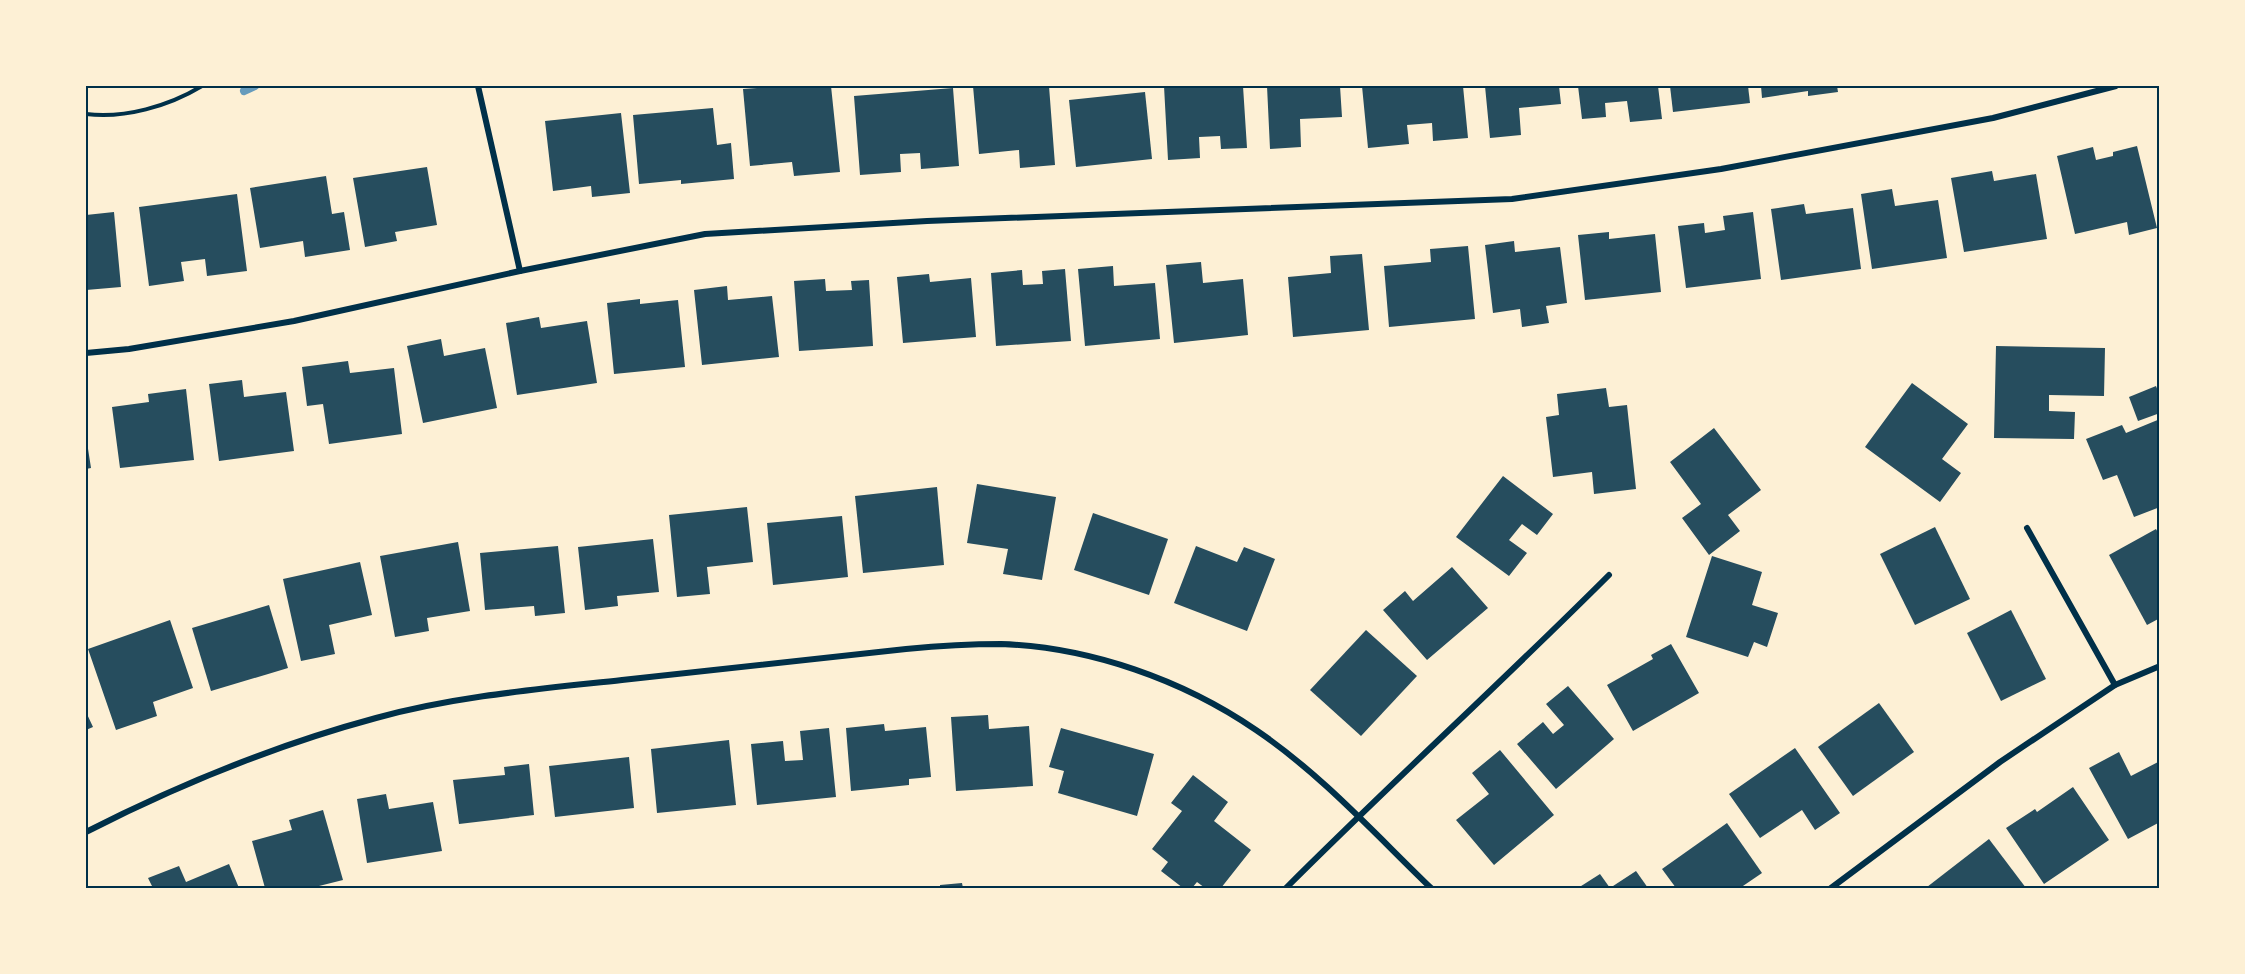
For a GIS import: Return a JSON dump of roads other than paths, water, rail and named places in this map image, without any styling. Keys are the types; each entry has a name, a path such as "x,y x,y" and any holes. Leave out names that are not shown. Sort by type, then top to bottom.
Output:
{"street":[{"path":"478,86 519,271"},
{"path":"86,353 129,349 294,321 519,271 705,234 927,221 1512,199 1721,169 1993,118 2116,86"},
{"path":"2027,528 2115,685"},
{"path":"1286,888 1357,816 1609,575"},
{"path":"86,832 189,783 291,745 376,718 424,707 573,685 949,645 1003,644 1058,650 1106,661 1149,675 1192,693 1256,729 1310,772 1431,888"},
{"path":"1831,888 2000,762 2115,685 2160,666"}],"waterway":[{"path":"244,91 255,86"}]}
